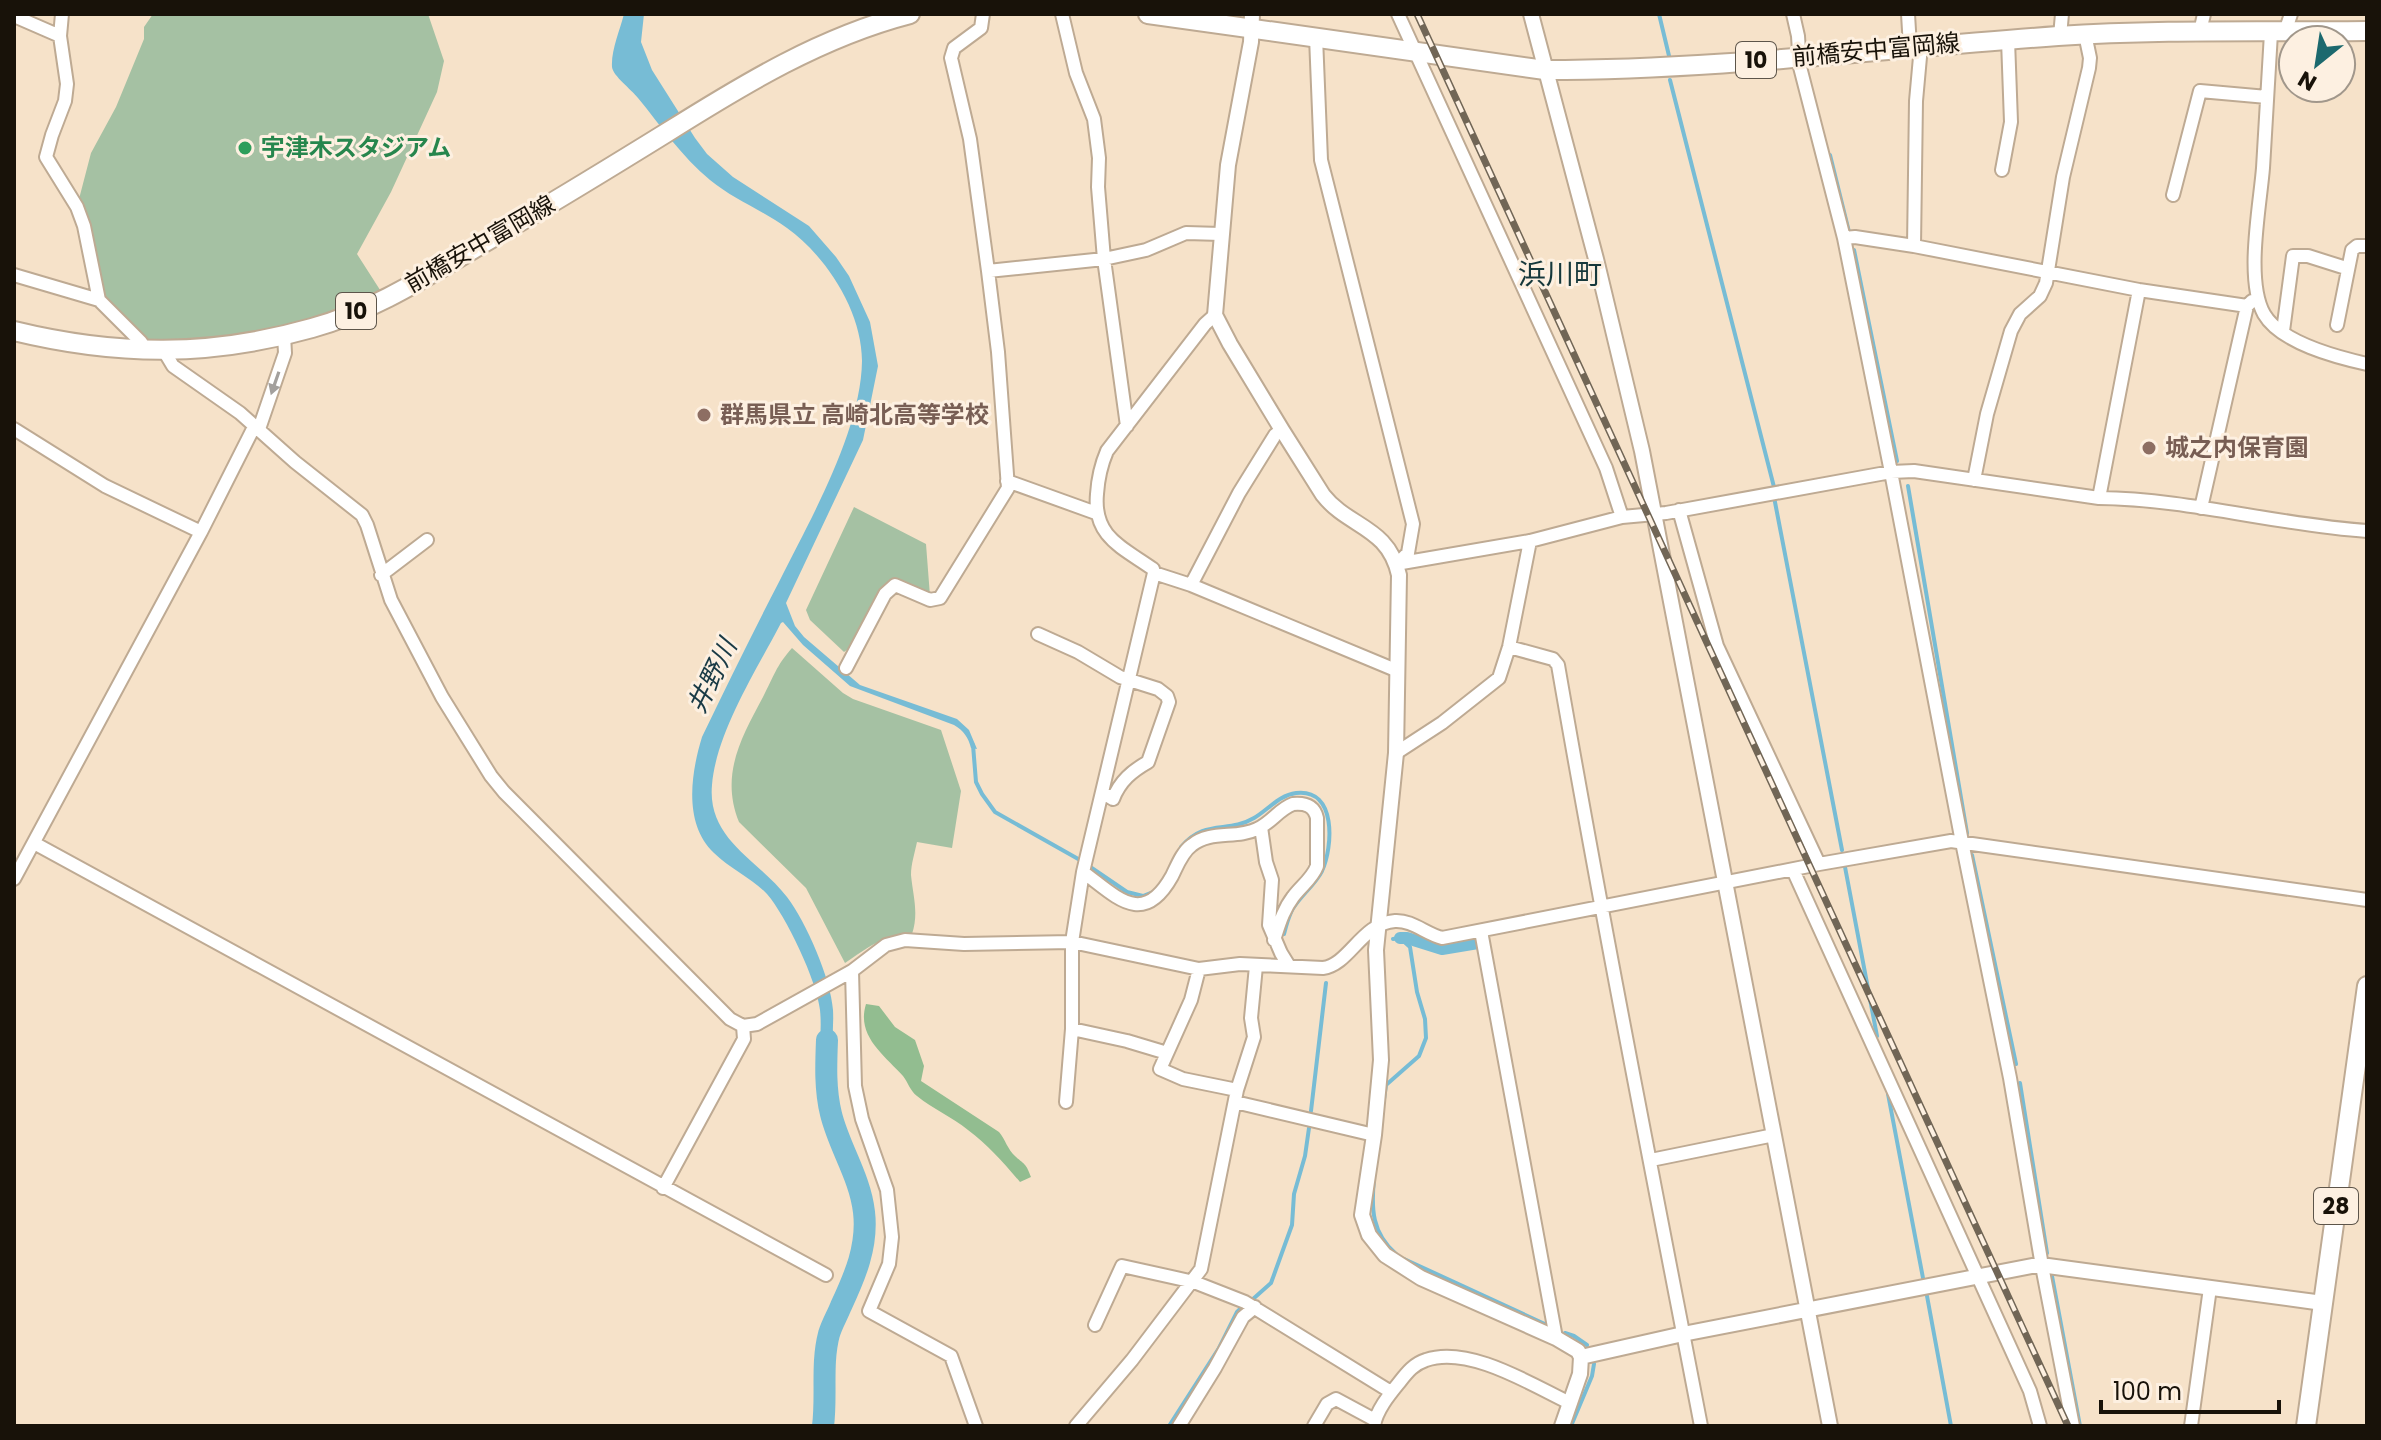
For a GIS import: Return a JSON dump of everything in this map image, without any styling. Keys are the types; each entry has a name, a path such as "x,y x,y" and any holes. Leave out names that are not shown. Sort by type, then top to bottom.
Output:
{"main road":[{"name":"前橋安中富岡線","path":"14,331 68,344 155,351 233,346 314,328 397,292 491,239 760,76 830,41 910,14"},
{"name":"前橋安中富岡線","path":"1148,14 1251,21 1316,37 1545,70 1642,68 2202,23 2277,26"},
{"name":"28","path":"2306,1426 2367,986"}],"street":[{"path":"62,14 60,36 67,84 65,101 46,157 77,207 84,226 99,300"},
{"path":"841,665 891,586 930,600 940,598 1005,494 1007,481 998,352 988,271 970,139 951,58 954,48 981,28 983,14"},
{"path":"1062,14 1076,73 1094,119 1104,259 1127,426"},
{"path":"1398,14 1606,468 1622,517"},
{"path":"1531,14 1596,259 1642,451 1830,1426"},
{"path":"1793,14 1802,78 1844,238 1891,472 2010,1078 2073,1426"},
{"path":"1908,14 1915,47 1914,246"},
{"path":"2060,36 2062,14"},
{"path":"14,16 60,36"},
{"path":"1251,21 1251,42 1228,165 1215,315 1282,430 1330,503 1381,538 1390,550 1396,564 1399,586 1396,753 1376,950 1381,1060 1362,1215 1369,1235 1385,1255 1421,1278 1556,1338 1578,1351 1581,1357 1580,1374 1562,1426"},
{"path":"1974,480 1987,414 2011,331 2020,314 2040,296 2048,274 2063,177 2089,68 2085,34"},
{"path":"1316,37 1321,160 1413,524 1408,553 1396,564"},
{"path":"2002,170 2011,122 2008,40"},
{"path":"2277,50 2267,97 2257,213 2257,296 2276,328 2305,345 2367,364"},
{"path":"2173,195 2200,91 2267,97"},
{"path":"988,271 1104,259 1146,250 1186,233 1221,234"},
{"path":"1844,238 1914,246 2048,274 2247,306"},
{"path":"2337,325 2352,250 2357,246 2367,246"},
{"path":"2283,331 2293,256 2308,256 2346,268"},
{"path":"14,275 99,300 141,342 257,427 295,462 362,515 391,600 442,697 491,776 730,1019 743,1026 757,1024 852,971 886,945 905,940 964,944 1072,942 1199,969 1240,964 1330,967 1377,925 1397,921 1442,938 1951,841 2367,900"},
{"path":"2099,498 2139,290"},
{"path":"2201,508 2247,306 2257,296"},
{"path":"1066,1102 1072,1029 1072,942 1085,866 1154,573 1153,569 1103,530 1096,513 1099,472 1107,451 1215,315"},
{"path":"14,879 257,427 285,353 284,335"},
{"path":"14,429 105,486 201,532"},
{"path":"1191,585 1239,493 1275,435 1282,430"},
{"path":"1396,564 1530,541 1622,517 1679,510 1891,472 1914,471 2099,498 2201,508 2316,528 2367,531"},
{"path":"1007,481 1096,513"},
{"path":"1679,510 1717,646 1819,864"},
{"path":"381,575 427,540"},
{"path":"1396,753 1442,723 1499,678 1509,647 1530,541"},
{"path":"1154,573 1191,585 1398,671"},
{"path":"1038,634 1078,652 1120,677 1158,689 1167,696 1169,702 1148,762 1124,779 1113,799 1103,793"},
{"path":"1509,647 1553,659 1558,665 1600,907 1701,1426"},
{"path":"1085,866 1124,901 1143,904 1163,893 1192,845 1208,838 1261,827 1287,806 1309,806 1317,818 1317,866 1293,896 1274,940"},
{"path":"1261,827 1272,880 1269,925 1289,966"},
{"path":"34,843 826,1275"},
{"path":"1793,870 2030,1391 2040,1426"},
{"path":"1481,931 1556,1338"},
{"path":"1076,1426 1132,1360 1201,1269 1236,1096 1254,1037 1251,1018 1256,966"},
{"path":"1199,969 1191,1000 1160,1069 1236,1096 1374,1135"},
{"path":"852,971 855,1086 862,1119 887,1190 892,1237 889,1264 869,1311 951,1356 976,1426"},
{"path":"663,1188 744,1039 743,1026"},
{"path":"1072,1029 1167,1053"},
{"path":"1651,1160 1774,1135"},
{"path":"1095,1325 1122,1266 1194,1282 1255,1307 1391,1392"},
{"path":"1581,1357 2032,1266 2323,1303"},
{"path":"2191,1426 2210,1288"},
{"path":"1196,1426 1182,1422 1240,1322 1255,1307"},
{"path":"1314,1426 1327,1404 1336,1399 1374,1423 1391,1392 1408,1371 1427,1359 1440,1357 1479,1362 1570,1403"}],"green space":[{"path":"153,14 428,14 444,61 437,92 391,192 357,254 382,293 327,318 241,336 153,344 145,341 105,299 79,199 91,153 116,107 144,39 144,27"},
{"path":"854,507 926,544 930,596 896,580 889,580 852,646 844,652 810,620 806,610"},
{"path":"792,648 853,699 941,730 961,791 952,848 917,842 911,871 915,912 912,934 884,939 845,963 806,888 739,822 734,805 732,773 741,742 776,671"},
{"path":"866,1004 879,1006 895,1027 915,1040 924,1066 921,1081 999,1132 1031,1177 1020,1182 996,1154 962,1125 915,1094 868,1035 864,1015"}],"water":[{"path":"624,14 644,14 641,42 652,70 707,154 733,177 809,226 849,276 870,322 878,366 863,440 786,603 795,626 860,685 957,719 969,730 977,749 971,748 965,735 954,725 850,686 803,645 783,622 729,723 715,765 713,804 726,835 787,897 816,951 828,983 833,1010 830,1071 819,1071 820,1010 800,949 767,894 720,859 704,841 692,798 702,737 819,502 844,445 859,388 862,361 860,342 849,304 815,254 787,228 728,193 700,171 616,74 612,67 613,54"}],"waterway":[{"path":"1659,14 1670,60"},
{"path":"1670,80 1774,487"},
{"path":"1830,155 1849,232"},
{"path":"1854,250 1897,461"},
{"path":"1908,486 1967,833"},
{"path":"1774,497 1842,850"},
{"path":"973,745 976,782 995,812 1080,860 1127,892 1143,896 1153,892"},
{"path":"1181,847 1199,832 1244,823 1290,794 1309,794 1319,800 1328,821 1326,861 1319,876 1292,910 1284,934"},
{"path":"1972,855 2016,1064"},
{"path":"1845,867 1877,1036"},
{"path":"1384,1099 1386,1085 1419,1056 1426,1038 1410,947 1400,938 1393,939"},
{"path":"1400,938 1442,949 1478,943"},
{"path":"1311,1111 1326,983"},
{"name":"井野川","path":"823,1426 830,1330 859,1260 865,1225 862,1199 829,1105 827,1040"},
{"path":"2020,1083 2047,1253"},
{"path":"1888,1094 1923,1278"},
{"path":"1253,1299 1271,1283 1292,1225 1294,1194 1309,1128"},
{"path":"1374,1179 1375,1220 1382,1238 1396,1254"},
{"path":"1404,1259 1547,1325"},
{"path":"2052,1276 2080,1426"},
{"path":"1927,1296 1951,1426"},
{"path":"1169,1426 1242,1307"},
{"path":"1565,1333 1587,1345"},
{"path":"1571,1426 1594,1364"}],"railway":[{"path":"1417,14 2068,1426"}],"place":[{"name":"宇津木スタジアム","path":"245,148"},
{"name":"群馬県立 高崎北高等学校","path":"704,415"},
{"name":"城之内保育園","path":"2149,448"}],"district":[{"name":"浜川町","path":"1560,274"}]}
